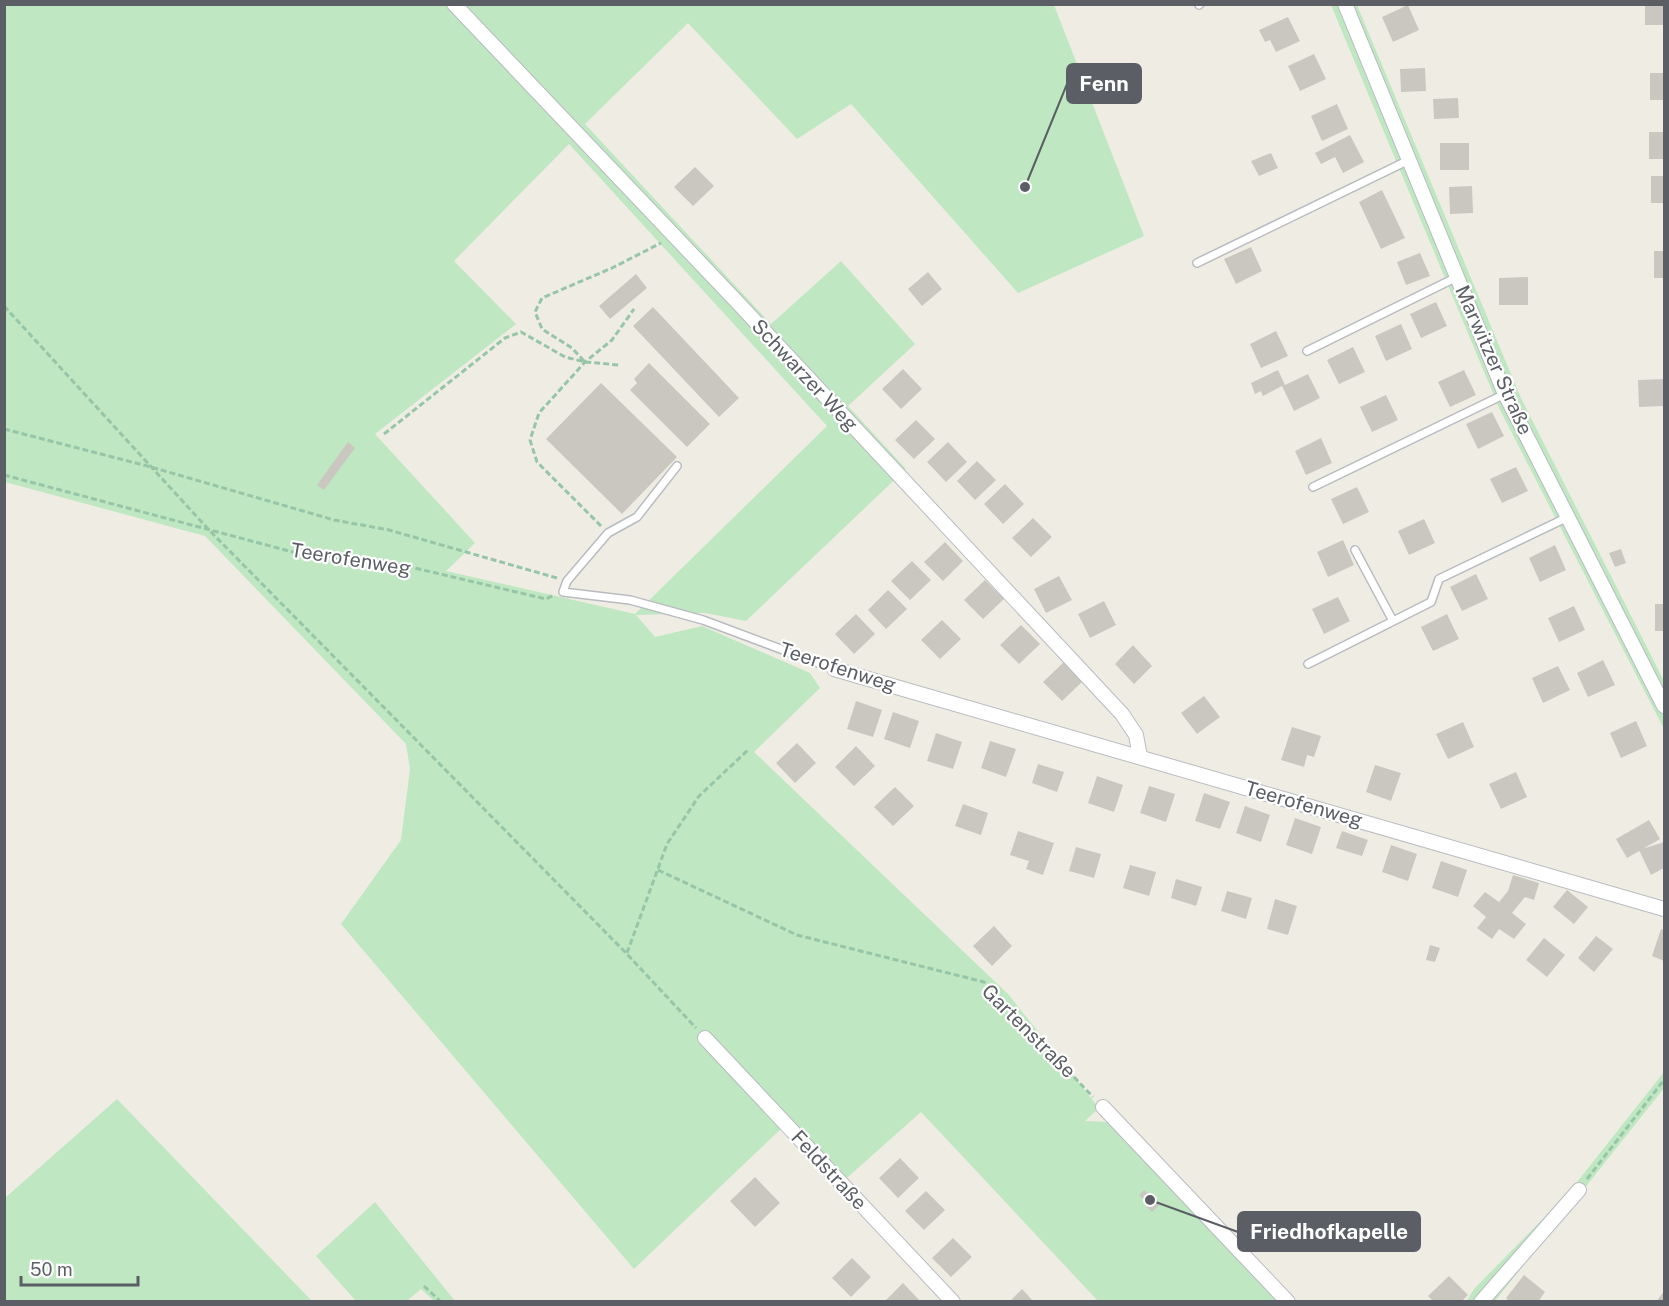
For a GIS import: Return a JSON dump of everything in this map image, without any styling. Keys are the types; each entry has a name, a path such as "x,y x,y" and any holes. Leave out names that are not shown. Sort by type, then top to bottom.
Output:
{"street":[{"name":"Schwarzer Weg","path":"454,4 1122,714 1136,735 1140,756"},
{"name":"Marwitzer Straße","path":"1345,4 1505,394 1665,706"},
{"name":"Teerofenweg","path":"834,669 1665,909"},
{"name":"Feldstraße","path":"705,1038 953,1302"},
{"path":"1103,1107 1288,1302"},
{"path":"1481,1302 1578,1190"}],"lane":[{"path":"1197,263 1409,160"},
{"path":"1307,351 1457,277"},
{"path":"1313,487 1505,394"},
{"path":"563,592 567,581 608,533 637,517 676,466"},
{"path":"1308,664 1431,602 1439,579 1568,517"},
{"path":"1355,550 1393,621"},
{"name":"Teerofenweg","path":"563,592 630,600 703,620 834,669"}],"path":[{"path":"585,363 572,348 542,329 535,312 542,298 612,268 674,236"},
{"path":"4,306 209,530 626,953 705,1038"},
{"path":"608,533 537,462 530,440 539,413 585,363 612,340 634,309"},
{"path":"384,435 505,338 521,332 565,357 585,363 619,365"},
{"path":"4,429 151,467 334,520 389,530 567,581"},
{"name":"Teerofenweg","path":"4,475 304,555 385,561 546,599 563,592"},
{"path":"626,953 667,844 699,796 748,750"},
{"name":"Gartenstraße","path":"658,870 797,935 984,982 1103,1107"},
{"path":"1578,1190 1665,1080"},
{"path":"424,1286 441,1302"}],"green space":[{"path":"4,5 1054,5 1144,236 1018,293 851,104 797,139 688,23 585,124 771,324 841,261 915,344 848,406 906,469 746,621 705,613 636,615 655,637 702,626 810,673 820,688 754,752 1008,994 1099,1108 1085,1121 1108,1122 1279,1301 1098,1301 921,1112 840,1184 784,1126 634,1269 341,924 401,840 410,769 406,744 205,536 5,482","holes":["569,144 827,426 635,614 446,571 475,543 375,434 516,324 454,261"]},
{"path":"1331,5 1357,5 1521,398 1664,681 1664,729 1500,410"},
{"path":"1664,1072 1664,1088 1495,1301 1466,1302 1474,1289 1570,1191"},
{"path":"117,1099 312,1301 5,1301 5,1198"},
{"path":"375,1202 455,1301 434,1301 421,1289 407,1301 356,1301 316,1256"}],"building":[{"path":"1645,4 1664,4 1664,25 1645,25"},
{"path":"1408,5 1419,30 1393,42 1382,17"},
{"path":"1288,17 1300,41 1276,52 1270,40 1265,42 1259,30"},
{"path":"1314,54 1326,79 1300,91 1288,66"},
{"path":"1425,68 1426,91 1401,92 1400,69"},
{"path":"1650,73 1664,73 1664,100 1650,100"},
{"path":"1458,98 1459,118 1434,119 1433,99"},
{"path":"1337,104 1348,129 1322,141 1311,116"},
{"path":"1649,132 1664,132 1664,159 1649,159"},
{"path":"1350,135 1364,162 1343,173 1335,157 1321,164 1315,153"},
{"path":"1440,143 1469,143 1469,170 1440,170"},
{"path":"1271,153 1278,168 1259,176 1251,161"},
{"path":"695,167 714,186 693,206 674,187"},
{"path":"1651,176 1664,176 1664,203 1651,203"},
{"path":"1472,186 1473,213 1450,214 1449,187"},
{"path":"1382,190 1405,238 1381,249 1359,202"},
{"path":"1251,247 1262,271 1236,284 1224,259"},
{"path":"1654,251 1664,251 1664,278 1654,278"},
{"path":"1420,253 1430,276 1406,285 1397,262"},
{"path":"928,272 942,289 922,306 908,289"},
{"path":"636,274 647,288 610,319 599,306"},
{"path":"1528,277 1528,305 1499,305 1499,278"},
{"path":"1436,302 1447,326 1421,338 1410,314"},
{"path":"653,307 739,398 719,417 633,326"},
{"path":"1401,324 1412,349 1386,361 1375,336"},
{"path":"1276,331 1288,356 1261,368 1250,344"},
{"path":"1353,347 1365,372 1339,384 1327,360"},
{"path":"649,363 710,424 687,447 630,390 637,383 634,379"},
{"path":"903,369 922,389 901,409 882,389"},
{"path":"1278,370 1285,385 1308,374 1320,398 1294,411 1282,386 1263,396 1261,391 1255,394 1251,383"},
{"path":"1464,370 1476,395 1450,407 1438,382"},
{"path":"1664,379 1664,406 1639,407 1638,380"},
{"path":"601,383 677,457 622,514 546,439"},
{"path":"1386,395 1398,420 1372,432 1360,407"},
{"path":"1492,412 1504,436 1478,449 1466,424"},
{"path":"916,420 935,439 914,459 895,440"},
{"path":"1321,438 1332,463 1306,475 1295,451"},
{"path":"348,442 355,448 324,490 317,485"},
{"path":"948,442 967,462 946,482 927,462"},
{"path":"977,461 996,480 975,500 957,481"},
{"path":"1516,467 1528,491 1502,503 1490,479"},
{"path":"1005,484 1024,504 1003,524 984,504"},
{"path":"1357,487 1369,512 1343,524 1331,499"},
{"path":"1033,518 1052,537 1031,557 1012,538"},
{"path":"1424,519 1435,543 1409,555 1398,531"},
{"path":"1343,540 1354,565 1328,577 1317,552"},
{"path":"945,542 963,561 943,581 924,562"},
{"path":"1555,545 1566,570 1540,582 1529,558"},
{"path":"1621,549 1626,563 1615,567 1609,553"},
{"path":"912,561 931,580 910,600 891,581"},
{"path":"1476,574 1488,599 1462,611 1450,587"},
{"path":"1059,576 1072,600 1046,613 1034,589"},
{"path":"985,580 1004,599 983,619 964,600"},
{"path":"888,590 907,609 886,629 868,610"},
{"path":"1338,597 1350,621 1324,634 1312,609"},
{"path":"1104,601 1116,625 1090,638 1078,614"},
{"path":"1655,604 1664,604 1664,631 1655,631"},
{"path":"1574,606 1585,630 1559,642 1548,618"},
{"path":"856,614 875,634 854,654 835,634"},
{"path":"1447,614 1459,639 1433,651 1421,627"},
{"path":"942,620 961,639 940,659 921,640"},
{"path":"1021,625 1040,644 1019,664 1000,645"},
{"path":"1133,645 1152,666 1134,684 1115,664"},
{"path":"1603,660 1615,685 1588,697 1577,673"},
{"path":"1064,662 1083,681 1062,701 1043,682"},
{"path":"1558,666 1570,690 1543,703 1532,678"},
{"path":"1204,696 1220,717 1197,734 1181,713"},
{"path":"856,701 882,710 873,737 847,729"},
{"path":"893,712 919,721 910,748 884,739"},
{"path":"1636,721 1647,746 1621,758 1610,733"},
{"path":"1463,722 1474,747 1448,759 1436,734"},
{"path":"1292,727 1321,736 1314,757 1307,755 1304,767 1281,760"},
{"path":"936,733 962,742 953,769 927,761"},
{"path":"990,741 1016,749 1006,777 981,768"},
{"path":"797,743 816,763 795,783 776,763"},
{"path":"856,746 875,766 854,786 835,767"},
{"path":"1038,764 1064,772 1057,792 1032,783"},
{"path":"1375,765 1401,773 1391,801 1366,792"},
{"path":"1516,772 1527,797 1501,809 1489,784"},
{"path":"1097,776 1123,785 1114,812 1088,803"},
{"path":"1149,786 1175,794 1166,822 1140,813"},
{"path":"895,787 914,806 893,826 874,807"},
{"path":"1204,793 1230,802 1220,829 1195,821"},
{"path":"963,804 988,813 981,835 955,826"},
{"path":"1245,806 1270,815 1261,842 1236,833"},
{"path":"1295,818 1321,827 1312,854 1286,845"},
{"path":"1649,820 1660,839 1627,858 1616,839"},
{"path":"1018,831 1054,843 1043,875 1026,869 1029,861 1010,855"},
{"path":"1342,831 1368,840 1362,856 1336,848"},
{"path":"1664,842 1664,868 1651,875 1639,850"},
{"path":"1391,845 1417,854 1408,881 1382,872"},
{"path":"1076,847 1101,854 1094,878 1069,871"},
{"path":"1441,861 1467,870 1458,897 1432,888"},
{"path":"1130,865 1156,872 1149,896 1123,888"},
{"path":"1513,875 1539,883 1534,900 1525,897 1512,913 1526,924 1514,939 1499,929 1492,939 1477,928 1486,917 1473,906 1485,892 1499,902 1508,891"},
{"path":"1176,879 1202,887 1196,906 1171,898"},
{"path":"1567,890 1588,907 1574,924 1553,907"},
{"path":"1227,891 1252,898 1246,919 1221,911"},
{"path":"1275,899 1297,906 1288,935 1267,929"},
{"path":"994,926 1012,946 992,966 973,946"},
{"path":"1661,929 1664,930 1664,961 1652,956"},
{"path":"1596,936 1613,949 1594,972 1578,958"},
{"path":"1544,938 1565,955 1547,977 1526,960"},
{"path":"1430,945 1440,948 1435,962 1426,960"},
{"path":"900,1158 919,1178 898,1198 879,1178"},
{"path":"755,1177 780,1203 755,1227 730,1201"},
{"path":"1144,1190 1160,1204 1152,1212 1139,1195"},
{"path":"926,1191 945,1210 924,1230 905,1211"},
{"path":"953,1238 972,1257 951,1277 932,1258"},
{"path":"852,1258 871,1277 851,1297 832,1278"},
{"path":"1524,1275 1545,1292 1538,1302 1510,1302 1506,1298"},
{"path":"1449,1276 1468,1295 1461,1302 1434,1302 1428,1296"},
{"path":"903,1283 921,1302 884,1302"},
{"path":"1022,1289 1034,1302 1009,1302"},
{"path":"1664,1291 1664,1302 1656,1302"}],"place":[{"name":"Fenn","path":"1025,187"},
{"name":"Friedhofkapelle","path":"1150,1200"}]}
